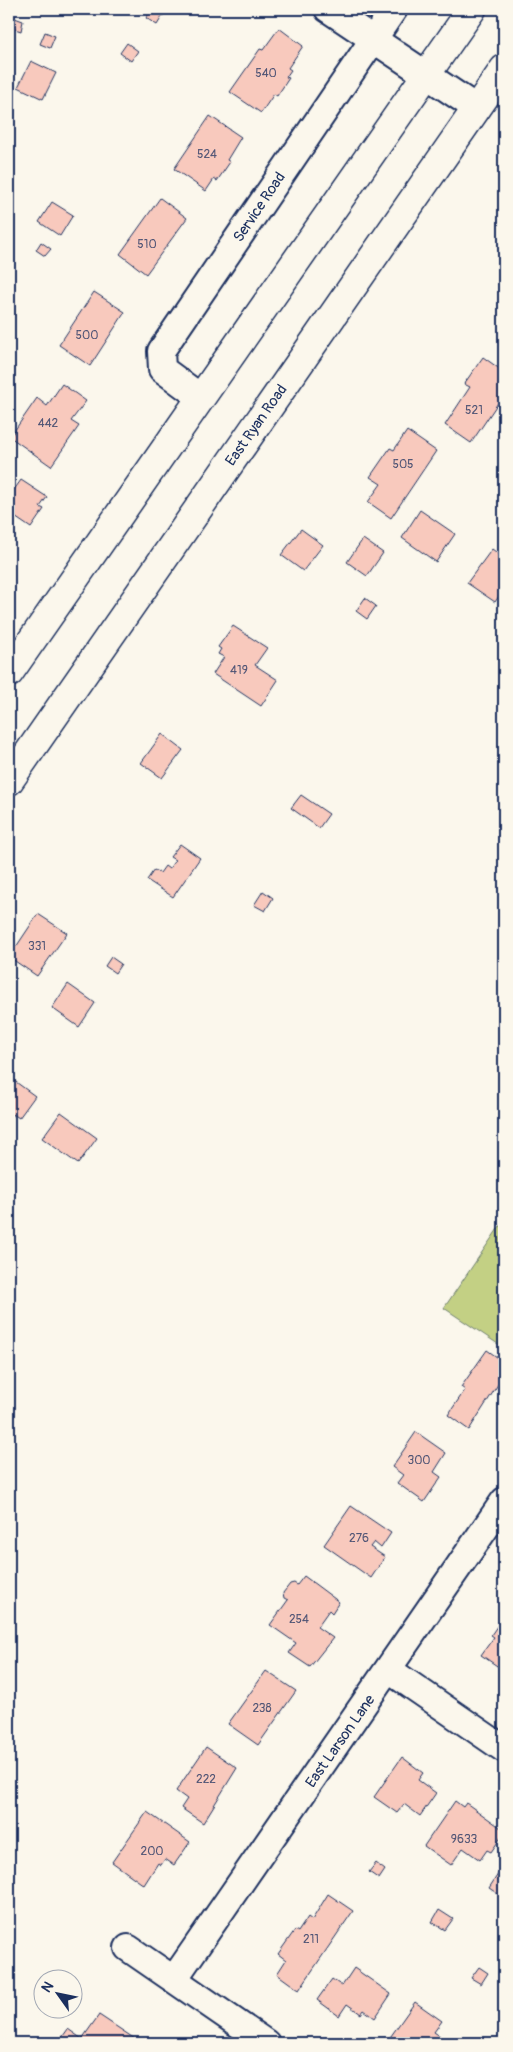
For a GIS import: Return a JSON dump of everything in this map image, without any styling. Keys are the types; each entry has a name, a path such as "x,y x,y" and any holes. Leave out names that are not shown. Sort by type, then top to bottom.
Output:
{"main road":[{"path":"9,673 472,9"},
{"name":"East Ryan Road","path":"9,781 504,69"}],"street":[{"path":"328,9 476,108"},
{"name":"Service Road","path":"200,397 162,369 161,351 394,9"},
{"name":"East Larson Lane","path":"174,1979 504,1501"},
{"path":"389,1670 504,1749"},
{"path":"128,1948 266,2043"}],"green space":[{"path":"504,1220 504,1348 444,1308"}],"building":[{"path":"152,9 160,9 165,12 157,25 146,18"},
{"path":"12,17 23,21 21,31 9,27"},
{"path":"279,28 303,46 288,68 291,70 286,77 289,78 277,96 274,94 261,113 230,92 260,49 263,50"},
{"path":"45,32 55,36 50,48 40,44"},
{"path":"127,43 138,51 131,61 120,53"},
{"path":"31,61 56,73 43,99 18,87"},
{"path":"210,116 241,137 227,160 230,162 217,181 214,179 206,191 174,169"},
{"path":"160,198 187,218 146,274 120,254"},
{"path":"52,202 73,215 60,236 39,222"},
{"path":"41,242 51,249 45,256 36,250"},
{"path":"94,292 125,312 90,366 59,345"},
{"path":"483,357 504,372 504,394 471,443 445,425 470,387 464,384"},
{"path":"62,384 86,401 71,421 79,426 51,466 10,437 37,398 47,406"},
{"path":"407,431 436,451 391,518 368,502 381,484 370,477 390,448 394,450"},
{"path":"21,480 47,497 40,507 44,509 31,528 9,513 9,493 11,494"},
{"path":"420,510 455,534 436,562 402,538"},
{"path":"301,529 323,545 303,571 281,555"},
{"path":"363,539 383,553 367,576 347,562"},
{"path":"492,549 504,558 504,589 495,602 467,583"},
{"path":"365,598 376,606 367,619 356,611"},
{"path":"233,626 267,648 255,665 278,680 261,706 213,674 224,657 218,654 221,649 218,647"},
{"path":"162,734 183,750 162,778 141,763"},
{"path":"301,795 329,814 319,828 291,808"},
{"path":"180,844 200,858 173,897 147,880 154,870 160,873 165,866 169,869 175,860 170,857"},
{"path":"263,891 273,898 265,911 254,905"},
{"path":"38,914 67,933 37,976 9,957 9,950 12,944 16,947"},
{"path":"111,957 121,964 115,973 105,966"},
{"path":"68,984 95,1003 79,1027 52,1008"},
{"path":"9,1077 35,1096 19,1118 13,1114 9,1119"},
{"path":"61,1112 97,1138 78,1164 42,1138"},
{"path":"487,1350 504,1362 504,1375 469,1430 448,1415 465,1390 461,1387"},
{"path":"416,1432 446,1453 434,1472 441,1477 424,1502 397,1483 403,1475 392,1467"},
{"path":"351,1506 391,1533 381,1548 374,1542 370,1547 385,1557 371,1578 324,1545"},
{"path":"304,1576 339,1602 332,1613 329,1610 317,1627 333,1638 310,1667 289,1653 296,1643 270,1625 288,1600 284,1598 283,1593 290,1584 294,1583 297,1585"},
{"path":"504,1616 503,1670 481,1655 494,1637 491,1635"},
{"path":"266,1671 296,1691 258,1745 228,1724"},
{"path":"206,1747 237,1768 203,1823 181,1808 187,1799 176,1791"},
{"path":"402,1757 423,1773 418,1780 436,1793 420,1816 404,1804 397,1813 374,1797"},
{"path":"455,1801 463,1807 466,1803 504,1830 504,1833 491,1852 487,1850 480,1860 463,1848 451,1865 424,1846"},
{"path":"147,1812 190,1842 174,1865 165,1859 161,1865 158,1863 144,1885 112,1862"},
{"path":"376,1863 385,1870 379,1879 369,1872"},
{"path":"504,1865 504,1898 489,1888"},
{"path":"328,1894 353,1911 299,1990 277,1974 286,1960 278,1954 295,1930 298,1932 308,1917 312,1920"},
{"path":"439,1910 453,1919 445,1930 432,1922"},
{"path":"479,1967 488,1973 481,1984 471,1978"},
{"path":"354,1968 391,1994 375,2018 364,2010 361,2014 347,2004 339,2016 317,2000 332,1979 342,1986"},
{"path":"415,2002 442,2021 434,2032 450,2043 386,2043"},
{"path":"99,2015 141,2043 58,2043 68,2029 82,2039"}]}
